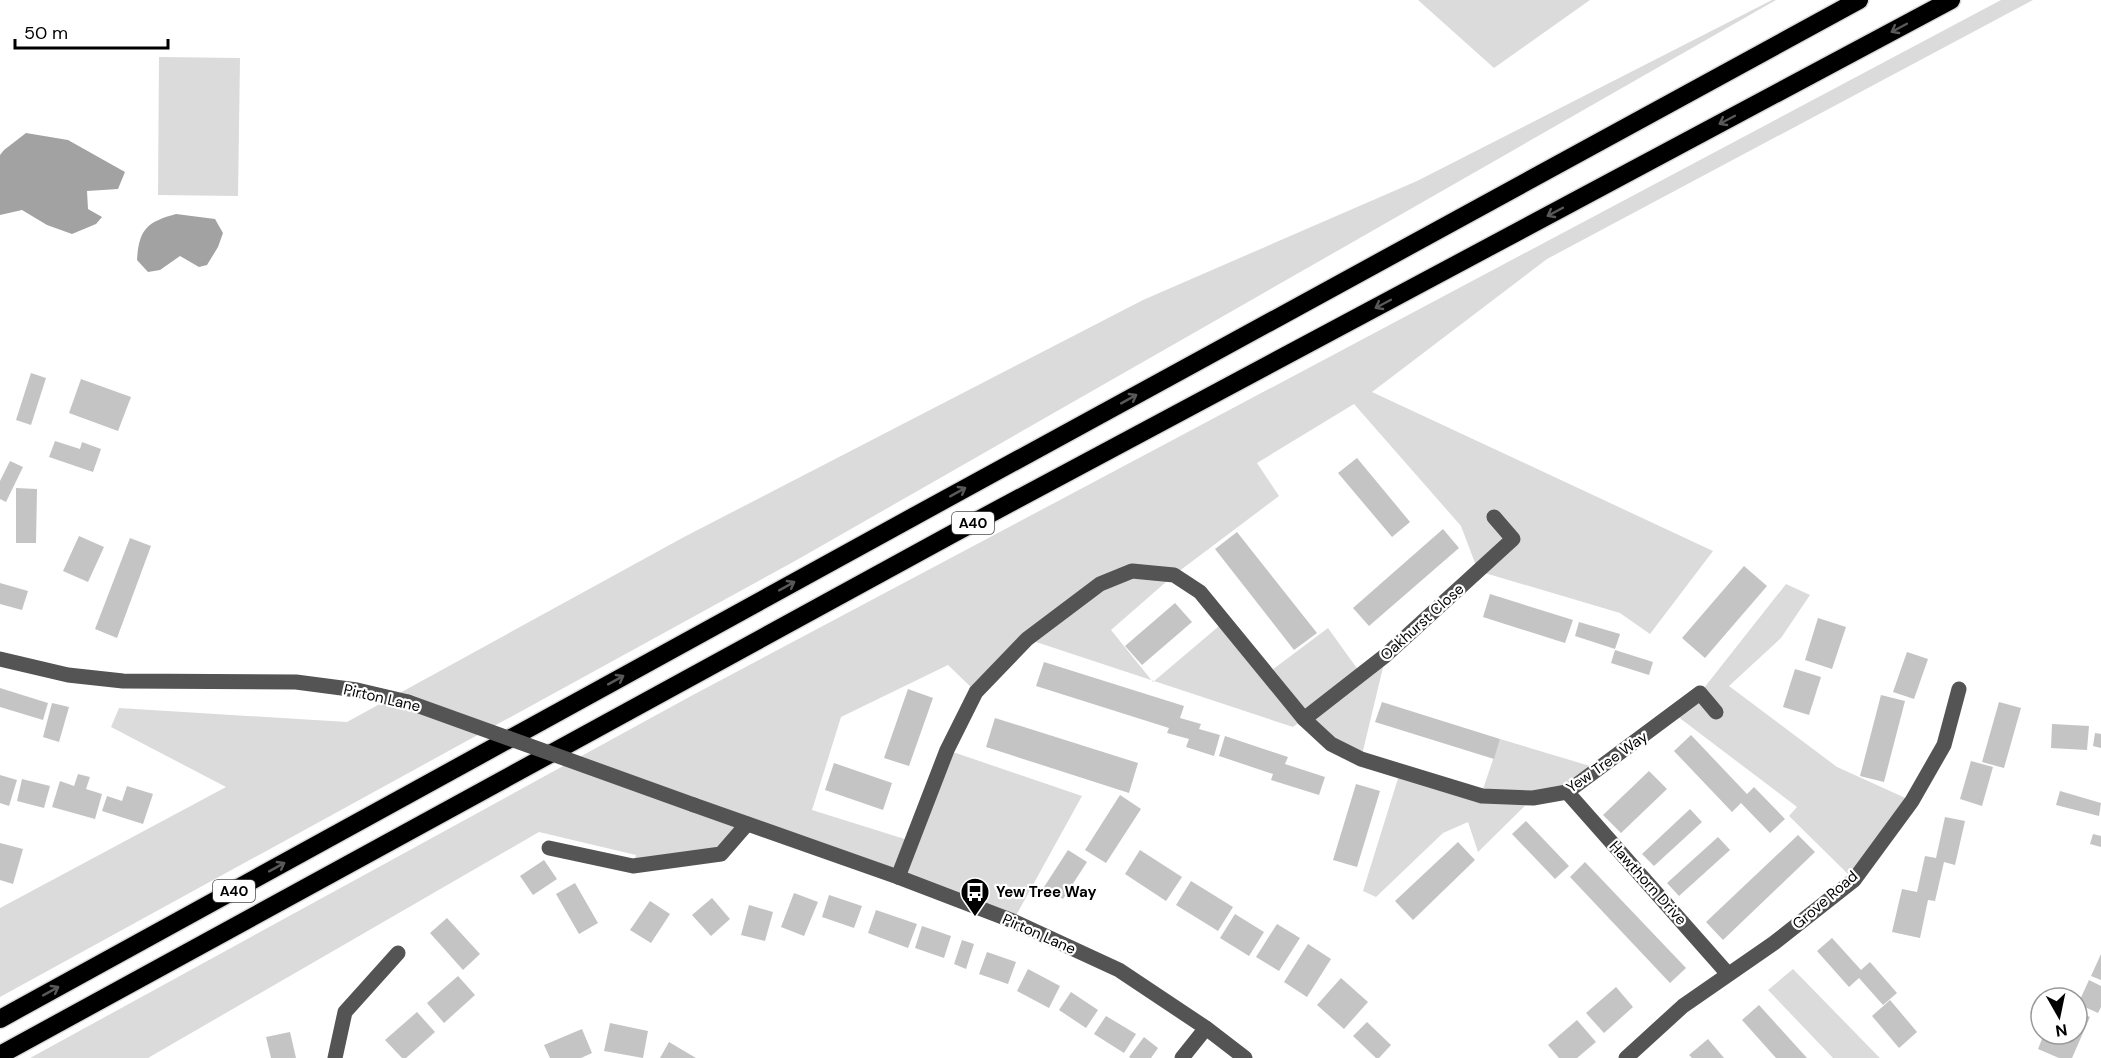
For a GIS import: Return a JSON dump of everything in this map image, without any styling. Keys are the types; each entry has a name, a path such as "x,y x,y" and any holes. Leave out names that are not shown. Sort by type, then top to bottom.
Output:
{"highway":[{"name":"A40","path":"0,1019 1859,0"},
{"name":"A40","path":"0,1055 954,533 1951,0"}],"street":[{"name":"Oakhurst Close","path":"1304,719 1386,655 1513,539 1494,517"},
{"name":"Yew Tree Way","path":"898,877 947,750 976,692 1027,639 1100,584 1132,571 1174,575 1200,592 1304,719 1331,744 1361,759 1482,796 1533,798 1567,792 1700,693 1716,712"},
{"name":"Pirton Lane","path":"0,659 68,675 101,679 147,682 296,682 357,690 408,702 898,877 1012,921 1119,970 1206,1028 1245,1058"},
{"name":"Grove Road","path":"1626,1058 1683,1006 1774,943 1854,880 1912,801 1944,745 1959,689"},
{"name":"Hawthorn Drive","path":"1567,792 1728,974"},
{"path":"549,848 633,866 721,854 747,824"},
{"path":"335,1058 345,1012 398,953"},
{"path":"1182,1058 1206,1028"}],"shaded area":[{"path":"1418,0 1590,0 1494,68"},
{"path":"1772,0 1776,0 795,561 0,997 0,908 226,787 111,727 119,708 347,722 684,537 1143,300 1417,181"},
{"path":"2001,0 2033,0 1547,259 1372,392 1713,551 1650,634 1620,613 1478,571 1461,526 1354,404 1257,463 1279,496 1174,575 1111,630 1152,680 1027,639 976,692 948,665 841,717 812,810 911,841 947,750 1082,796 1013,921 747,824 721,854 633,866 636,855 539,832 148,1058 30,1058 691,696"},
{"path":"159,57 240,58 238,196 158,195"},
{"path":"26,133 68,140 125,172 118,189 87,191 88,209 102,217 96,224 72,234 47,225 22,210 0,215 0,155"},
{"path":"176,214 215,219 223,233 218,247 207,265 199,267 180,256 160,270 148,272 137,260 143,234 151,224"},
{"path":"1786,584 1810,595 1781,638 1729,686 1837,767 1912,801 1854,880 1789,816 1797,807 1673,713 1700,693"},
{"path":"1225,621 1268,673 1328,628 1361,674 1386,655 1361,759 1304,719 1293,727 1154,681"},
{"path":"1500,739 1600,769 1567,792 1533,798 1478,852 1468,822 1443,833 1376,897 1363,891 1400,772 1481,795"},
{"path":"1793,969 1880,1058 1833,1058 1768,990"}],"building":[{"path":"31,373 46,378 31,425 16,420"},
{"path":"81,379 131,397 118,431 69,413"},
{"path":"55,441 80,449 82,442 101,449 93,472 49,457"},
{"path":"1357,458 1410,522 1392,537 1338,473"},
{"path":"10,461 23,467 6,502 0,499 0,481"},
{"path":"16,488 37,489 36,543 16,543"},
{"path":"1443,529 1459,548 1369,626 1353,608"},
{"path":"1237,532 1317,633 1294,650 1215,549"},
{"path":"79,536 104,547 88,582 63,571"},
{"path":"130,538 151,546 117,638 95,629"},
{"path":"1744,566 1767,586 1705,658 1682,638"},
{"path":"0,583 28,591 22,610 0,604"},
{"path":"1490,594 1573,620 1565,643 1483,617"},
{"path":"1175,603 1192,622 1142,665 1125,646"},
{"path":"1818,618 1846,627 1832,669 1805,660"},
{"path":"1579,622 1620,634 1615,649 1575,636"},
{"path":"1615,650 1653,662 1649,675 1611,663"},
{"path":"1907,652 1928,659 1914,699 1893,692"},
{"path":"1044,662 1184,706 1180,718 1201,724 1199,729 1220,735 1214,756 1186,747 1189,739 1167,733 1169,728 1036,686"},
{"path":"1795,669 1821,677 1809,715 1783,707"},
{"path":"0,688 48,703 43,720 0,707"},
{"path":"908,689 933,698 909,766 884,758"},
{"path":"1881,695 1905,701 1884,782 1860,776"},
{"path":"1382,702 1500,739 1494,759 1375,722"},
{"path":"1999,702 2021,708 2004,768 1982,762"},
{"path":"52,703 69,707 59,742 43,737"},
{"path":"995,718 1138,763 1129,793 986,747"},
{"path":"2052,724 2089,726 2087,750 2051,748"},
{"path":"2095,733 2101,734 2101,748 2093,746"},
{"path":"1691,735 1747,794 1754,787 1785,819 1770,833 1741,803 1732,812 1674,751"},
{"path":"1225,736 1288,757 1285,764 1325,777 1319,795 1271,780 1273,774 1219,756"},
{"path":"1971,761 1993,767 1982,806 1960,799"},
{"path":"834,763 892,783 883,810 825,790"},
{"path":"1649,771 1667,789 1621,833 1603,815"},
{"path":"78,774 90,777 86,789 102,794 95,819 52,807 60,781 74,786"},
{"path":"0,775 17,780 9,806 0,803"},
{"path":"22,779 50,786 44,808 17,801"},
{"path":"1356,784 1380,791 1357,867 1333,860"},
{"path":"127,786 153,794 143,824 102,811 107,796 122,801"},
{"path":"2060,791 2101,803 2099,816 2056,805"},
{"path":"1120,795 1141,809 1106,863 1085,850"},
{"path":"1690,809 1702,822 1654,866 1642,854"},
{"path":"1945,817 1965,821 1955,865 1944,862 1935,901 1928,900 1920,938 1892,932 1902,889 1917,892 1925,856 1936,858"},
{"path":"1526,821 1569,866 1555,879 1512,834"},
{"path":"2093,834 2101,836 2101,847 2090,844"},
{"path":"1798,835 1815,852 1723,940 1706,922"},
{"path":"1718,837 1730,850 1679,896 1667,883"},
{"path":"1458,842 1475,860 1413,920 1395,901"},
{"path":"0,843 23,849 13,884 0,880"},
{"path":"1068,850 1087,862 1063,899 1044,887"},
{"path":"1140,850 1182,877 1166,901 1125,874"},
{"path":"544,860 557,879 533,895 520,876"},
{"path":"1585,862 1686,968 1670,983 1570,877"},
{"path":"1191,881 1233,907 1218,931 1176,905"},
{"path":"575,883 598,923 579,934 556,894"},
{"path":"794,893 818,902 804,936 781,927"},
{"path":"829,895 862,906 854,928 822,917"},
{"path":"712,898 730,919 711,936 692,915"},
{"path":"650,901 670,914 651,943 630,930"},
{"path":"749,905 773,912 765,941 741,935"},
{"path":"876,910 917,924 908,948 868,933"},
{"path":"1235,914 1264,932 1249,956 1220,938"},
{"path":"447,918 480,954 463,970 430,933"},
{"path":"1277,924 1300,938 1279,971 1256,957"},
{"path":"922,926 951,936 944,958 915,948"},
{"path":"1832,938 1861,970 1870,962 1897,993 1883,1005 1859,978 1849,987 1817,951"},
{"path":"962,940 974,944 966,969 954,964"},
{"path":"1308,944 1331,959 1307,997 1284,982"},
{"path":"987,952 1016,962 1008,984 979,974"},
{"path":"2101,954 2101,980 2091,976"},
{"path":"1028,969 1060,986 1049,1008 1017,991"},
{"path":"458,976 475,995 444,1023 427,1003"},
{"path":"1341,978 1368,1002 1344,1029 1317,1005"},
{"path":"2089,980 2101,986 2101,1007 2098,1013 2089,1009 2089,986 2086,986"},
{"path":"1616,987 1633,1007 1604,1033 1586,1013"},
{"path":"1071,992 1098,1010 1086,1028 1059,1010"},
{"path":"1890,1000 1917,1032 1899,1048 1872,1016"},
{"path":"1759,1005 1807,1058 1776,1058 1742,1020"},
{"path":"417,1012 435,1032 406,1058 402,1058 385,1040"},
{"path":"1106,1016 1136,1034 1124,1053 1094,1034"},
{"path":"1577,1020 1596,1042 1577,1058 1559,1058 1548,1045"},
{"path":"1367,1022 1391,1045 1379,1058 1376,1058 1353,1036"},
{"path":"610,1023 648,1031 643,1058 604,1051"},
{"path":"582,1029 592,1053 581,1058 550,1058 544,1045"},
{"path":"290,1032 296,1058 271,1058 266,1037"},
{"path":"1144,1037 1158,1048 1151,1058 1129,1057"},
{"path":"1708,1039 1724,1058 1692,1058 1689,1055"},
{"path":"669,1042 696,1058 660,1058"},
{"path":"2039,1046 2077,1046 2072,1058 2059,1058 2038,1049"}],"place":[{"name":"Yew Tree Way","path":"975,918"}]}
